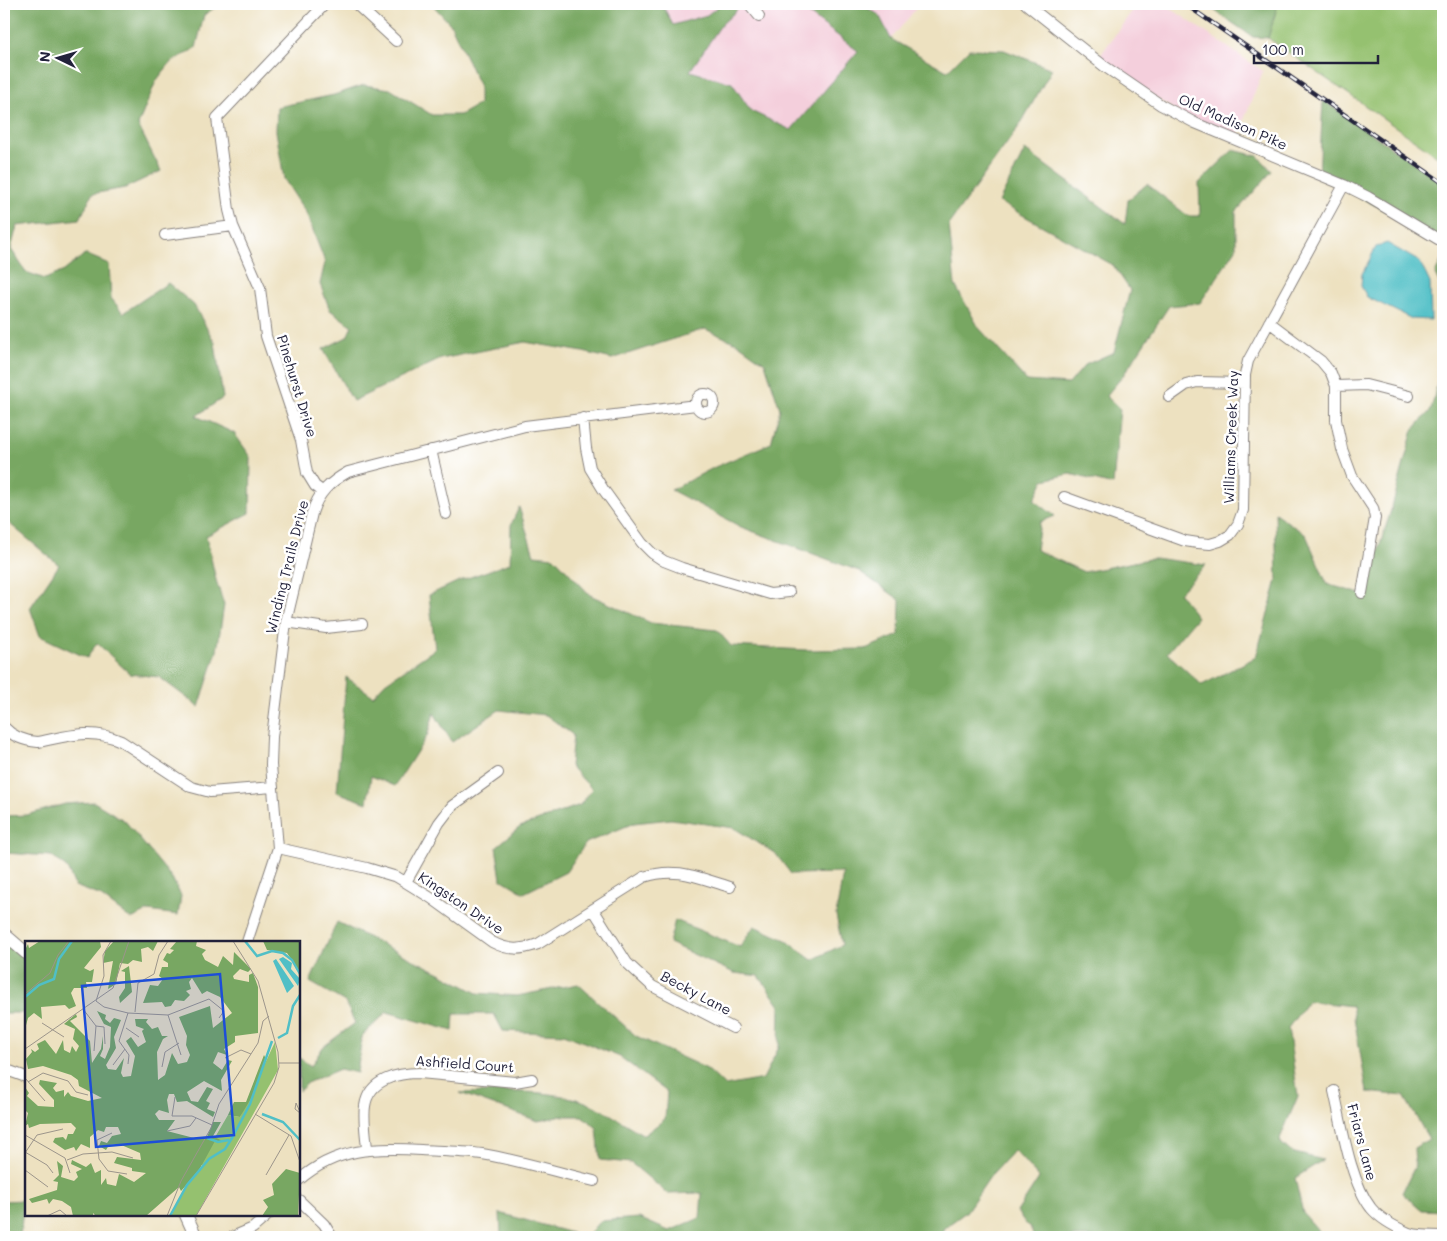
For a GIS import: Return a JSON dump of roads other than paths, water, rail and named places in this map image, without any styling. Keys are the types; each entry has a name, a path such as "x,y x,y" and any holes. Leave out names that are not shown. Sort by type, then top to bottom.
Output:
{"street":[{"name":"Pinehurst Drive","path":"322,491 315,486 307,473 301,440 266,336 260,288 233,226 229,210 217,118 325,4"},
{"path":"356,4 396,41"},
{"path":"749,4 760,16"},
{"name":"Old Madison Pike","path":"1026,4 1101,64 1162,105 1211,130 1344,185 1368,197 1443,242"},
{"name":"Williams Creek Way","path":"1064,497 1185,541 1210,544 1220,542 1230,535 1238,524 1243,510 1245,383 1248,361 1344,185"},
{"path":"166,235 233,226"},
{"path":"1269,322 1321,361 1331,373 1336,386 1336,420 1342,450 1352,476 1373,508 1375,518 1362,593"},
{"path":"1169,397 1186,385 1197,382 1245,383"},
{"path":"1336,386 1366,385 1409,396"},
{"name":"Winding Trails Drive","path":"247,941 278,848 273,787 272,738 286,622 314,504 322,491 348,472 525,426 696,405"},
{"path":"583,418 590,468 608,497 652,553 664,561 682,568 770,594 789,592"},
{"path":"431,450 446,514"},
{"path":"286,622 326,628 362,624"},
{"path":"4,727 18,738 30,742 89,733 111,737 121,741 191,787 210,792 273,787"},
{"path":"406,882 439,823 452,806 498,773"},
{"name":"Kingston Drive","path":"278,848 367,868 406,882 492,942 502,947 518,950 538,944 644,877 660,872 680,872 730,888"},
{"name":"Becky Lane","path":"594,909 627,964 634,971 652,986 733,1028"},
{"path":"4,934 25,953"},
{"path":"4,1068 25,1077"},
{"name":"Ashfield Court","path":"367,1149 364,1108 374,1087 387,1078 420,1073 515,1082 532,1079"},
{"name":"Friars Lane","path":"1334,1091 1356,1180 1371,1208 1389,1224 1411,1233 1443,1236"},
{"path":"300,1179 320,1164 331,1159 367,1149 389,1148 476,1153 594,1180"},
{"path":"300,1201 324,1224 332,1237"},
{"path":"186,1216 196,1237"},
{"path":"232,1237 253,1228 267,1216"}],"water":[{"path":"1387,243 1420,262 1430,283 1431,320 1412,319 1367,297 1361,286 1362,274 1376,247"}],"railway":[{"path":"1185,4 1443,183"}]}
